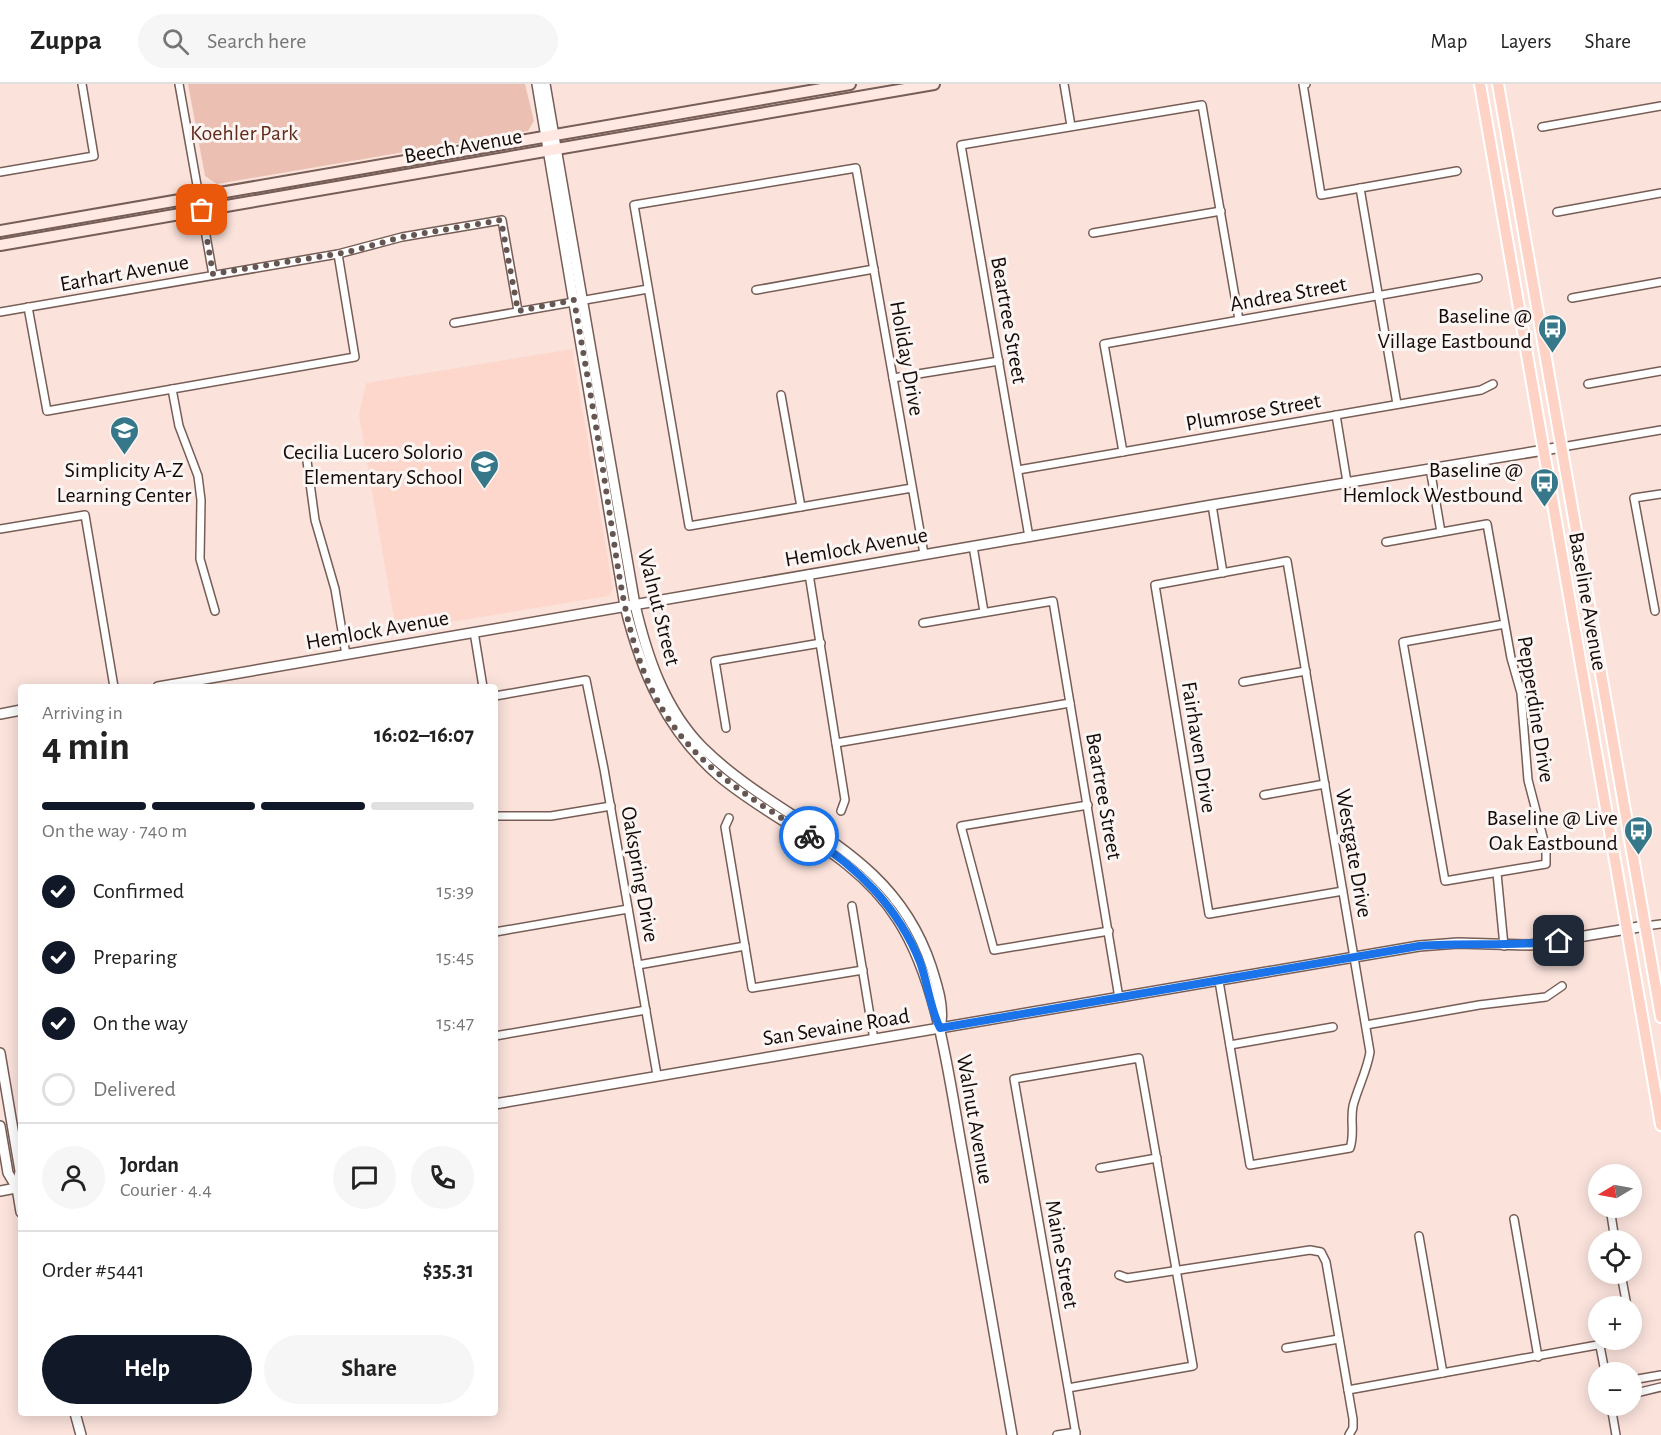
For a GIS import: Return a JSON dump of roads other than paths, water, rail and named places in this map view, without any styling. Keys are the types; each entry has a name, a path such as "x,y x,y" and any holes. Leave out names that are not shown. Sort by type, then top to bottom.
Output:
{"main road":[{"name":"Beech Avenue","path":"0,231 845,84"},
{"name":"Beech Avenue","path":"0,245 934,84"},
{"name":"Baseline Avenue","path":"1480,84 1661,1125"},
{"name":"Baseline Avenue","path":"1498,84 1661,1017"}],"street":[{"path":"0,172 94,156 82,84"},
{"path":"179,84 213,274"},
{"name":"Walnut Street","path":"537,84 554,149 630,606"},
{"name":"Walnut Street","path":"545,84 551,135"},
{"path":"845,84 845,100"},
{"path":"1064,84 1071,126 1202,105 1239,320"},
{"path":"1305,84 1321,195 1457,171"},
{"path":"1542,127 1661,106"},
{"name":"Beartree Street","path":"1029,537 961,145 1071,126"},
{"name":"Holiday Drive","path":"648,289 634,205 856,168 924,554"},
{"path":"1360,188 1397,404"},
{"path":"1557,212 1661,193"},
{"path":"1093,233 1221,211"},
{"name":"Earhart Avenue","path":"0,312 338,254 402,237 501,220 518,311"},
{"path":"28,307 47,411 356,357 338,254"},
{"path":"756,290 874,269"},
{"name":"Andrea Street","path":"1123,452 1104,344 1478,278"},
{"path":"1572,298 1661,282"},
{"path":"454,322 648,289 688,526 912,488"},
{"path":"893,378 999,361"},
{"path":"1588,384 1661,371"},
{"name":"Plumrose Street","path":"1018,470 1481,390 1493,384"},
{"path":"172,389 178,426 198,476 201,500 200,559 215,611"},
{"path":"781,395 801,507"},
{"path":"1336,415 1347,482"},
{"path":"1562,447 1661,430"},
{"name":"Hemlock Avenue","path":"176,684 1212,504 1562,447"},
{"path":"307,461 315,520 335,589 346,655"},
{"path":"1386,542 1442,532 1430,468"},
{"path":"1655,611 1634,498 1661,494"},
{"path":"1212,504 1223,573"},
{"path":"0,529 85,515 113,684"},
{"name":"Pepperdine Drive","path":"1442,532 1487,524 1505,624 1521,693 1525,756 1546,849 1546,864 1497,873"},
{"path":"923,623 984,612 973,546"},
{"name":"Westgate Drive","path":"1223,573 1287,561 1370,1052 1368,1067 1353,1108 1353,1138 1350,1148 1251,1165 1230,1045"},
{"name":"Fairhaven Drive","path":"1223,573 1155,585 1209,914 1343,891"},
{"path":"809,574 845,800 841,811"},
{"name":"Beartree Street","path":"984,612 1053,601 1119,998"},
{"name":"Walnut Avenue","path":"630,606 649,683 670,721 720,777 832,852 872,887 896,917 910,940 920,963 940,1028 1012,1435"},
{"path":"1504,946 1497,873 1445,881 1403,642 1505,624"},
{"path":"474,632 483,684"},
{"path":"726,728 715,661 821,643"},
{"path":"1243,682 1306,671"},
{"name":"Oakspring Drive","path":"498,695 586,680 611,806 657,1075"},
{"path":"836,743 1070,703"},
{"path":"0,714 18,711"},
{"path":"1264,795 1325,784"},
{"path":"1088,805 961,826 994,950 1109,931"},
{"path":"498,816 544,816 611,806"},
{"path":"729,818 725,827 752,988 863,970"},
{"path":"852,906 874,1040"},
{"path":"498,931 628,909"},
{"path":"1645,926 1661,924"},
{"name":"San Sevaine Road","path":"498,1103 1354,957 1458,943 1504,946 1559,941 1645,926"},
{"path":"638,965 745,946"},
{"path":"1219,981 1230,1045 1333,1027"},
{"path":"1366,1025 1479,1005 1546,997 1562,986"},
{"path":"498,1035 646,1010"},
{"path":"0,1053 18,1159"},
{"name":"Maine Street","path":"1076,1433 1014,1079 1139,1058 1157,1158"},
{"path":"0,1126 8,1173 18,1186"},
{"path":"1068,1388 1193,1366 1157,1158 1100,1168"},
{"path":"0,1191 18,1187"},
{"path":"1514,1219 1538,1357"},
{"path":"1419,1236 1443,1373"},
{"path":"1119,1275 1127,1278 1310,1250 1321,1252 1326,1262 1353,1419 1350,1434"},
{"path":"1286,1348 1339,1339"},
{"path":"1348,1390 1588,1348"},
{"path":"1642,1379 1661,1376"},
{"path":"1642,1392 1661,1387"},
{"path":"76,1416 81,1435"},
{"path":"1613,1416 1616,1435"},
{"path":"1057,1435 1076,1433"}],"place":[{"name":"Baseline @ Village Eastbound","path":"1553,354"},
{"name":"Simplicity A-Z Learning Center","path":"124,456"},
{"name":"Cecilia Lucero Solorio Elementary School","path":"484,490"},
{"name":"Baseline @ Hemlock Westbound","path":"1544,508"},
{"name":"Baseline @ Live Oak Eastbound","path":"1639,856"}],"park label":[{"name":"Koehler Park","path":"244,132"}]}
